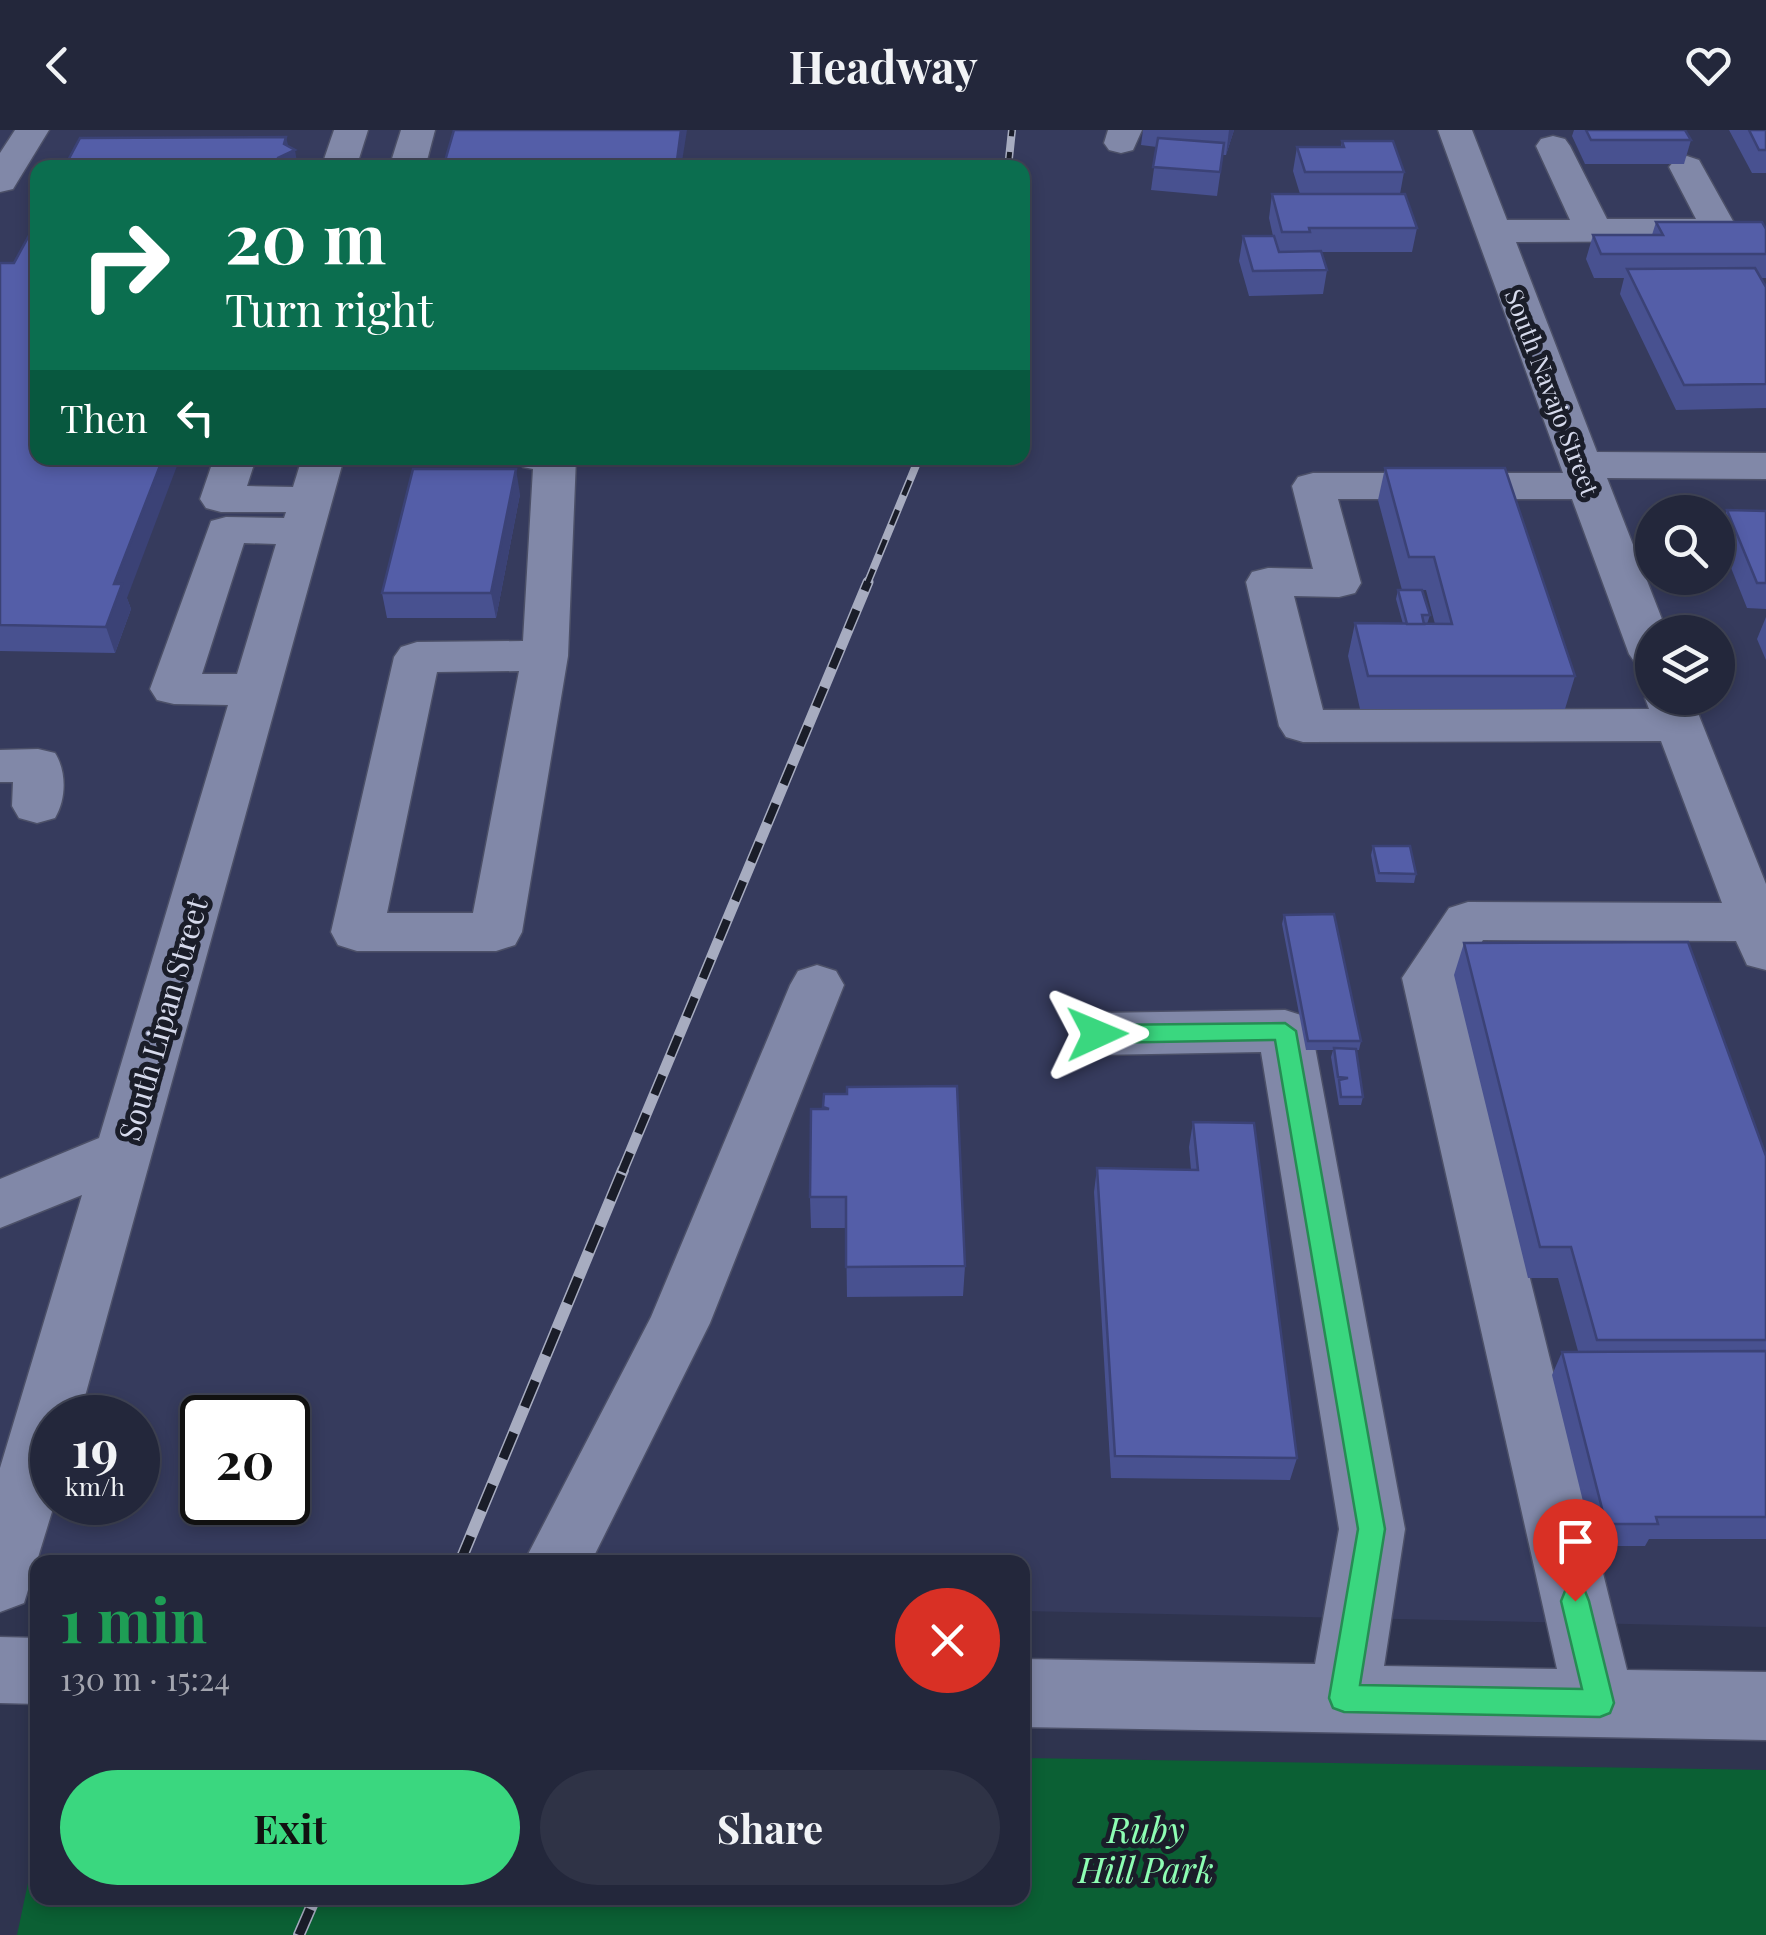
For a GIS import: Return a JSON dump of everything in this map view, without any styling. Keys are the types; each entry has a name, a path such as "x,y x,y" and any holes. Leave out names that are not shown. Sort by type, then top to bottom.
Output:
{"street":[{"path":"0,181 32,130"},
{"path":"341,160 351,130"},
{"path":"388,130 418,130 409,160"},
{"name":"South Navajo Street","path":"1454,130 1637,615"},
{"path":"1554,146 1594,231"},
{"path":"1492,231 1720,230 1687,167"},
{"path":"232,465 220,499 312,496"},
{"path":"544,656 417,657 357,932 496,932 544,656 555,465"},
{"path":"1635,713 1303,726 1268,582 1338,583 1313,486 1766,466"},
{"path":"256,690 174,689 226,530 312,496"},
{"name":"South Lipan Street","path":"0,1581 312,496"},
{"path":"1600,1703 1429,978 1468,921 1760,937 1677,715"},
{"path":"0,766 38,765 37,806"},
{"path":"561,1555 679,1323 817,985"},
{"path":"1097,1034 1285,1031 1372,1529 1344,1698"},
{"path":"0,1204 124,1152"},
{"path":"0,1670 30,1672"},
{"path":"1030,1694 1766,1706"}],"shaded area":[{"path":"0,130 1766,130 1766,1627 1030,1611 1030,1555 30,1555 30,1590 0,1589"}],"green space":[{"name":"Ruby Hill Park","path":"1030,1758 1766,1770 1766,1935 17,1935 30,1873 30,1905 1030,1905"}],"building":[{"path":"454,130 681,130 677,160 445,160"},
{"path":"1586,130 1685,130 1691,140 1591,140"},
{"path":"1749,130 1766,130 1766,150 1759,150"},
{"path":"286,137 284,144 295,150 277,160 68,160 80,138"},
{"path":"1158,138 1224,143 1220,172 1153,167"},
{"path":"1342,141 1393,141 1404,172 1305,172 1297,147 1344,147"},
{"path":"1272,194 1405,194 1417,228 1309,228 1310,232 1282,232"},
{"path":"1656,222 1762,222 1766,229 1766,254 1601,254 1593,235 1663,235"},
{"path":"30,234 30,465 160,465 114,584 122,584 106,627 0,625 0,263 14,263"},
{"path":"1243,236 1274,236 1279,252 1321,251 1327,270 1253,271"},
{"path":"1755,268 1766,287 1766,384 1684,385 1627,269"},
{"path":"1385,468 1505,468 1575,676 1368,676 1355,623 1452,624 1434,557 1409,557"},
{"path":"413,469 516,469 491,593 382,593"},
{"path":"1735,510 1766,511 1766,583 1757,583 1735,529"},
{"path":"1398,590 1422,590 1430,615 1422,615 1424,624 1407,624"},
{"path":"1373,846 1410,846 1416,874 1379,873"},
{"path":"1334,914 1361,1041 1308,1041 1284,915"},
{"path":"1688,942 1766,1156 1766,1340 1597,1340 1571,1247 1540,1247 1464,943"},
{"path":"1334,1048 1356,1049 1363,1097 1341,1097 1339,1080 1348,1078 1338,1077"},
{"path":"957,1086 965,1266 846,1267 846,1197 810,1197 811,1109 829,1109 823,1107 824,1094 847,1094 847,1087"},
{"path":"1193,1122 1254,1123 1297,1458 1115,1456 1097,1168 1198,1170"},
{"path":"1766,1351 1766,1517 1656,1517 1658,1524 1606,1524 1562,1352"}],"railway":[{"path":"1009,160 1012,130"},
{"path":"867,584 916,465"},
{"path":"622,1172 868,582"},
{"path":"463,1555 623,1170"},
{"path":"299,1935 312,1905"}],"route":[{"path":"1097,1034 1285,1031 1372,1529 1344,1698 1600,1703 1575,1601"}]}
